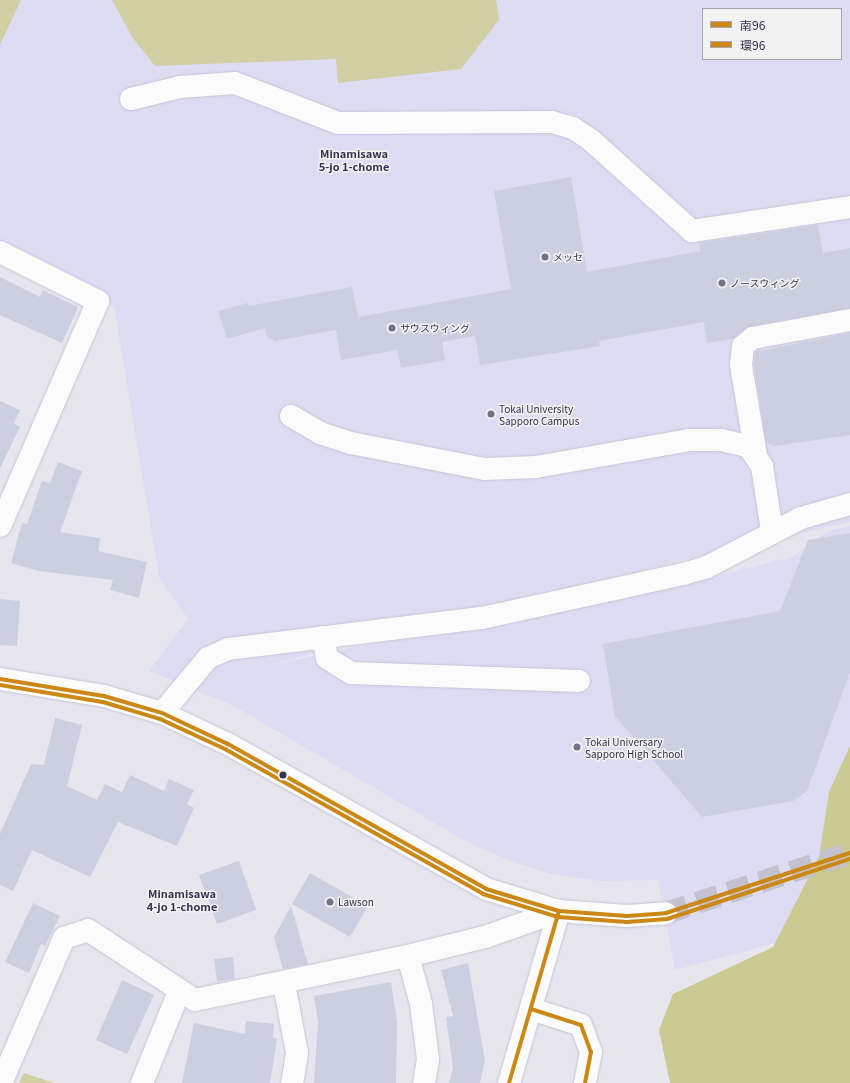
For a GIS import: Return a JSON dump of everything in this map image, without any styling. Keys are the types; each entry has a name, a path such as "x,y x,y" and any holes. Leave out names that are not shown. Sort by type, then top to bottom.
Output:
{"street":[{"path":"130,99 180,87 235,83 338,123 552,122 573,128 592,141 692,231 850,207"},
{"path":"0,252 98,301 0,526"},
{"path":"756,455 741,365 743,346 753,338 850,320"},
{"path":"290,416 320,434 351,444 485,469 536,467 689,440 721,440 748,446 756,455 762,466 772,531"},
{"path":"162,713 196,670 216,653 242,646 482,618 683,574 707,567 772,531 801,518 850,504"},
{"path":"322,637 327,658 352,673 579,681"},
{"path":"0,679 104,696 162,713 228,744 486,889 558,911 627,916 666,913"},
{"path":"1,1083 64,938 88,930 178,992 195,1000 284,984 408,956 485,937 558,911"},
{"path":"509,1083 558,911"},
{"path":"408,956 422,1012 428,1059 424,1083"},
{"path":"284,984 297,1053 292,1083"},
{"path":"142,1083 178,992"},
{"path":"531,1009 581,1025 591,1052 585,1083"}],"shaded area":[{"name":"Tokai University Sapporo Campus","path":"0,0 850,0 850,522 700,556 260,667 493,618 688,583 792,557 828,531 850,526 850,912 771,944 675,970 658,880 600,881 555,875 516,863 467,842 234,706 149,671 188,619 159,577 114,307 0,245"},
{"path":"0,0 21,0 0,45"},
{"path":"112,0 496,0 499,20 461,69 338,83 336,59 155,66 132,37"},
{"path":"850,746 850,1083 670,1083 659,1030 673,994 773,947 819,857 829,792"},
{"path":"24,1073 54,1083 19,1083"}],"building":[{"path":"571,177 587,272 700,251 699,243 818,225 823,253 850,248 850,308 751,326 733,339 707,343 704,322 599,341 600,346 480,365 475,336 442,342 445,360 401,368 397,350 341,360 336,330 275,341 267,337 265,328 227,339 218,311 248,303 249,306 352,287 358,317 511,289 494,191"},
{"path":"0,277 40,297 43,290 78,307 62,343 0,315"},
{"path":"850,333 850,435 774,446 766,442 754,365 755,352"},
{"path":"0,401 20,410 14,423 20,427 0,468"},
{"path":"58,462 82,471 60,532 100,538 98,551 147,562 139,598 110,590 113,580 39,571 11,563 22,523 27,524 42,481 50,483"},
{"path":"850,533 850,672 807,791 793,801 702,817 615,716 603,644 780,611 808,540"},
{"path":"0,599 20,601 17,646 0,645"},
{"path":"55,718 82,725 67,786 97,800 105,784 122,792 130,775 164,791 169,779 194,790 187,804 194,808 177,846 118,822 90,877 32,850 13,891 0,885 0,834 31,764 44,765"},
{"path":"239,861 256,910 217,924 199,875"},
{"path":"310,873 368,906 350,937 292,904"},
{"path":"33,903 60,916 45,946 41,944 29,973 5,962"},
{"path":"291,906 308,964 283,969 274,937"},
{"path":"233,957 235,979 217,981 214,959"},
{"path":"468,963 485,1061 480,1083 449,1083 453,1068 446,1017 453,1016 441,970"},
{"path":"122,980 154,995 127,1054 96,1040"},
{"path":"391,982 397,1021 396,1083 314,1083 318,1022 314,996"},
{"path":"246,1021 274,1024 273,1038 277,1039 270,1083 182,1083 194,1023 245,1034"}],"tunnel":[{"path":"666,913 850,853"}],"transit line":[{"name":"南96","path":"0,679 104,696 162,713 228,744 486,889 559,911 627,916 666,913 850,853"},
{"name":"環96","path":"0,685 103,702 160,719 225,749 483,894 558,917 627,922 667,919 850,859"},
{"name":"南96","path":"509,1083 559,911"},
{"name":"南96","path":"531,1009 581,1025 591,1052 585,1083"}],"place":[{"name":"メッセ","path":"545,257"},
{"name":"ノースウィング","path":"722,283"},
{"name":"サウスウィング","path":"392,328"},
{"name":"Tokai University Sapporo Campus","path":"491,414"},
{"name":"Tokai Universary Sapporo High School","path":"577,747"},
{"name":"Lawson","path":"330,902"}],"district":[{"name":"Minamisawa 5-jo 1-chome","path":"354,160"},
{"name":"Minamisawa 4-jo 1-chome","path":"182,900"}]}
